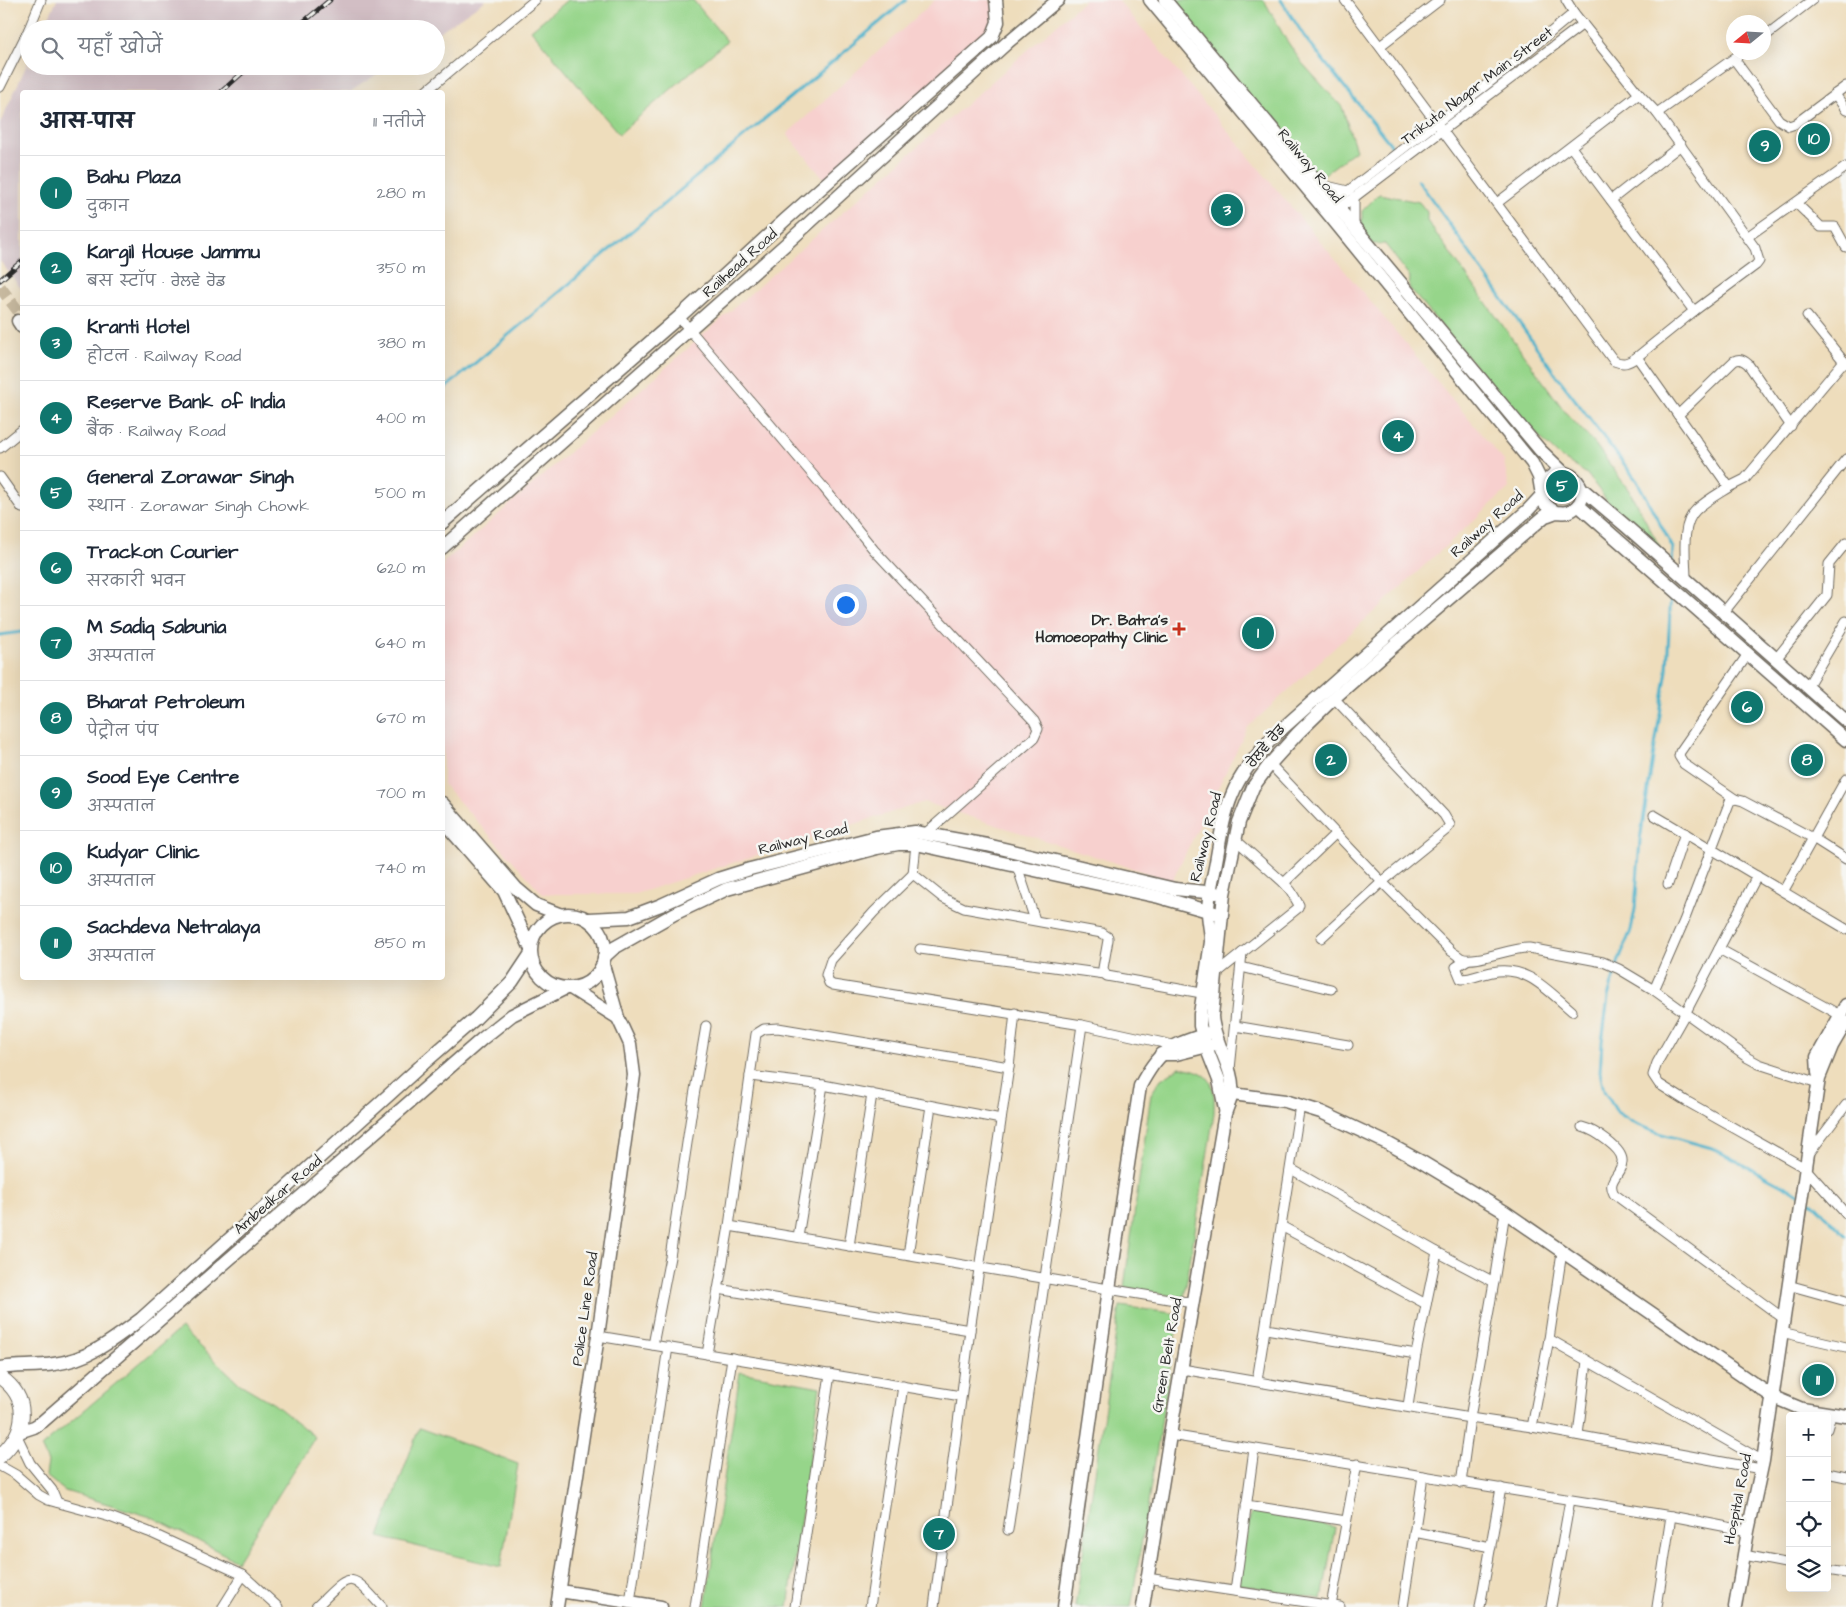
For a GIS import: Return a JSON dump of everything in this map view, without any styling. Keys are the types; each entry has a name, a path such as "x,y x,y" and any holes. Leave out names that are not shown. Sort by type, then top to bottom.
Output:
{"main road":[{"name":"Railhead Road","path":"445,520 679,317 785,220 992,37 998,22 996,0"},
{"name":"Railhead Road","path":"445,545 797,234 1008,42 1058,0"},
{"name":"Railway Road","path":"1150,0 1174,20 1332,209 1532,463 1539,478 1542,495 1521,516 1274,736 1256,756 1232,795 1225,814 1210,892 1208,912 1211,931 1209,995 1200,1014 1228,1093 1225,1109"},
{"path":"1165,0 1174,20 1318,184 1332,209 1354,228 1540,450 1564,473 1574,477 1581,488 1846,721"},
{"path":"785,220 797,234"},
{"path":"1564,473 1556,474 1545,481 1542,495 1547,507 1556,512 1566,513 1572,510 1581,500 1581,488"},
{"path":"1578,505 1846,740"},
{"name":"ਰੇਲਵੇ ਰੋਡ","path":"1209,995 1216,973 1224,894 1239,822 1253,787 1270,764 1298,733 1334,698 1396,642 1545,516 1556,512"},
{"path":"445,806 516,888 536,905 560,914"},
{"path":"445,823 504,891 530,951 535,969 546,982 568,989 618,1018"},
{"name":"Railway Road","path":"589,919 629,917 718,880 750,869 876,837 904,833 926,833 987,845 1175,889 1224,894"},
{"path":"568,989 580,987 593,979 614,948 674,914 727,889 898,844 916,844 1159,897 1222,915"},
{"path":"0,1368 53,1365 88,1356 142,1319 415,1070 476,1018 512,982 530,951 534,934 538,927 548,918 572,913 589,919 600,930 606,946 604,961"},
{"name":"Police Line Road","path":"557,1607 598,1336 634,1075 630,1044 618,1018 604,961"},
{"name":"Ambedkar Road","path":"18,1434 42,1422 482,1039 512,1016 568,989"},
{"name":"Hospital Road","path":"1737,1607 1748,1531 1762,1465 1773,1397 1782,1318 1818,1081 1817,1057 1844,1014"},
{"path":"1064,1607 1108,1289 1140,1086 1151,1065 1173,1045 1210,1039"},
{"path":"1161,1054 1176,1054 1210,1039"},
{"path":"1210,1039 1230,1074 1232,1083 1228,1093 1269,1098 1300,1105 1321,1112 1386,1143 1505,1212 1773,1397 1802,1409 1819,1412"},
{"name":"Green Belt Road","path":"1143,1607 1225,1109"},
{"path":"0,1377 12,1386 21,1405 22,1420 18,1434 0,1456"},
{"path":"1831,1414 1846,1416"},
{"path":"560,1591 661,1607"}],"street":[{"path":"33,20 41,0"},
{"path":"428,90 535,0"},
{"path":"1346,0 1614,361 1622,364 1628,363 1637,357 1694,310 1759,261 1747,237 1681,145 1657,113 1639,94 1574,13 1566,0"},
{"path":"1380,46 1440,0"},
{"path":"1771,32 1812,0"},
{"path":"1439,126 1574,13"},
{"name":"Trikuta Nagar Main Street","path":"1332,209 1439,126 1583,24"},
{"path":"0,88 20,47"},
{"path":"1657,113 1734,60 1784,125 1795,124 1846,86"},
{"path":"1497,203 1639,94"},
{"path":"1835,94 1846,110"},
{"path":"1611,200 1681,145"},
{"path":"1571,148 1694,310"},
{"path":"1747,237 1846,167"},
{"path":"1318,184 1351,194 1354,228"},
{"path":"1796,203 1821,227 1835,227 1846,247"},
{"path":"1683,577 1688,520 1697,508 1745,479 1845,362 1807,316"},
{"path":"679,317 874,550 1034,722 1038,729 1034,738 926,833"},
{"path":"1637,357 1729,487"},
{"path":"1678,415 1738,359 1748,364 1791,426"},
{"path":"0,448 20,432"},
{"path":"1724,612 1846,458"},
{"path":"0,477 20,505"},
{"path":"1776,659 1827,595 1829,564 1846,543"},
{"path":"1807,686 1846,621"},
{"path":"1748,654 1679,756 1684,764 1735,799 1743,801 1813,838 1846,860"},
{"path":"1322,938 1382,882 1450,825 1444,815 1416,783 1334,698"},
{"path":"1270,764 1382,882 1452,951 1467,960"},
{"path":"1784,890 1846,779"},
{"path":"1654,990 1684,921 1730,801 1735,799"},
{"path":"1654,815 1784,890 1846,929"},
{"path":"1668,884 1685,832"},
{"path":"1284,884 1335,834"},
{"path":"1216,973 1298,908 1297,900 1284,884 1236,840"},
{"path":"916,844 913,874 874,912 831,960 827,969 827,981 833,985 1082,1025 1173,1045"},
{"path":"1017,866 1035,920"},
{"path":"913,874 943,898 964,908 1106,935 1108,940 1103,968 1105,974"},
{"path":"1757,876 1654,1070 1655,1080 1686,1101 1805,1167 1846,1214"},
{"path":"1572,1011 1544,987 1525,974 1500,971 1461,979 1458,973 1458,964 1467,960 1521,948 1603,962 1654,990 1758,1064 1818,1081"},
{"path":"920,949 1105,974 1107,976 1209,995"},
{"path":"1719,949 1844,1014"},
{"path":"1230,1074 1242,953"},
{"path":"1241,967 1331,989"},
{"path":"934,1607 970,1330 1009,1067 1015,1014"},
{"path":"1008,1530 1082,1025"},
{"path":"653,1345 670,1257 706,1026"},
{"path":"1235,1026 1348,1045"},
{"path":"708,1354 729,1226 756,1034 761,1030 770,1028 1009,1067"},
{"path":"750,1076 822,1085 1001,1119"},
{"path":"798,1237 822,1085"},
{"path":"849,1246 872,1094"},
{"path":"1257,1381 1283,1227 1300,1105"},
{"path":"1805,1167 1846,1105"},
{"path":"908,1255 931,1106"},
{"path":"1582,1128 1596,1132 1620,1154 1622,1165 1611,1187 1614,1194 1782,1318"},
{"path":"1291,1169 1437,1252 1494,1282"},
{"path":"1461,1483 1470,1418 1505,1212"},
{"path":"729,1226 1193,1303"},
{"path":"1283,1227 1426,1304"},
{"path":"1408,1406 1416,1354 1437,1252"},
{"path":"1532,1427 1549,1339 1562,1252"},
{"path":"1788,1286 1846,1301"},
{"path":"718,1289 970,1330"},
{"path":"1266,1329 1416,1354"},
{"path":"1781,1332 1846,1347"},
{"path":"598,1336 961,1396"},
{"path":"1549,1339 1762,1465"},
{"path":"636,1604 668,1347"},
{"path":"694,1607 732,1358"},
{"path":"1578,1435 1587,1361"},
{"path":"1182,1368 1470,1418 1762,1465"},
{"path":"795,1607 830,1374"},
{"path":"870,1607 903,1386"},
{"path":"18,1434 30,1463 52,1490 57,1502"},
{"path":"1170,1435 1671,1516 1748,1531"},
{"path":"1235,1591 1254,1449"},
{"path":"1147,1578 1335,1606 1346,1521 1357,1464"},
{"path":"0,1466 16,1476 39,1495 110,1517 149,1532 243,1575 278,1607"},
{"path":"1831,1474 1846,1477"},
{"path":"1403,1607 1422,1476"},
{"path":"1480,1607 1501,1488"},
{"path":"1551,1607 1570,1500"},
{"path":"1246,1505 1346,1521"},
{"path":"1657,1607 1671,1516"},
{"path":"1414,1532 1491,1547"},
{"path":"1744,1555 1786,1563"},
{"path":"1831,1571 1846,1573"},
{"path":"223,1607 243,1575"},
{"path":"316,1607 340,1584 351,1580 355,1580 362,1585 382,1607"}],"shaded area":[{"path":"57,0 486,0 445,28 445,20 47,20"},
{"path":"935,0 990,0 996,11 991,37 827,182 787,134"},
{"path":"1085,0 1118,0 1504,461 1509,488 1248,727 1172,881 924,802 635,894 543,894 445,786 445,561"},
{"path":"22,75 376,75 353,90 20,90 20,287 0,261 0,123"}],"green space":[{"path":"567,0 693,0 727,41 619,134 531,30"},
{"path":"1169,0 1264,0 1285,38 1302,63 1342,107 1356,150 1318,179"},
{"path":"1379,194 1419,202 1427,212 1427,221 1566,413 1595,444 1630,492 1667,560 1617,514 1587,474 1559,456 1519,417 1409,288 1410,277 1385,244 1372,244 1362,228 1362,211"},
{"path":"1180,1067 1191,1069 1206,1076 1210,1081 1214,1094 1214,1114 1184,1298 1124,1287 1151,1094 1161,1079"},
{"path":"1120,1306 1179,1314 1131,1607 1075,1607"},
{"path":"181,1328 240,1384 274,1404 315,1437 237,1561 154,1518 65,1491 46,1476 48,1462 41,1447"},
{"path":"740,1372 820,1387 788,1607 705,1607"},
{"path":"419,1428 518,1464 501,1567 379,1537"},
{"path":"1251,1511 1335,1527 1322,1599 1238,1584"}],"waterway":[{"path":"445,388 906,0"},
{"path":"1281,0 1306,39 1396,151"},
{"path":"1418,180 1557,376 1637,481 1673,548 1672,562"},
{"path":"1671,590 1667,670 1640,840 1635,909 1631,930 1619,960 1608,997 1600,1072 1604,1091 1617,1112 1634,1123 1658,1133 1712,1148 1799,1194"},
{"path":"0,635 20,632"},
{"path":"1804,1198 1813,1203 1846,1236"}],"tunnel":[{"path":"0,287 20,313"}],"railway":[{"path":"306,20 330,0"},
{"path":"223,90 240,75"},
{"path":"0,280 20,263"}],"place":[{"name":"Kudyar Clinic","path":"1814,139"},
{"name":"Sood Eye Centre","path":"1765,146"},
{"name":"Kranti Hotel","path":"1227,210"},
{"name":"Reserve Bank of India","path":"1398,436"},
{"name":"General Zorawar Singh","path":"1562,486"},
{"name":"Dr. Batra's Homoeopathy Clinic","path":"1179,629"},
{"name":"Bahu Plaza","path":"1258,633"},
{"name":"Trackon Courier","path":"1747,707"},
{"name":"Kargil House Jammu","path":"1331,760"},
{"name":"Bharat Petroleum","path":"1807,760"},
{"name":"Sachdeva Netralaya","path":"1818,1380"},
{"name":"M Sadiq Sabunia","path":"939,1534"}]}
